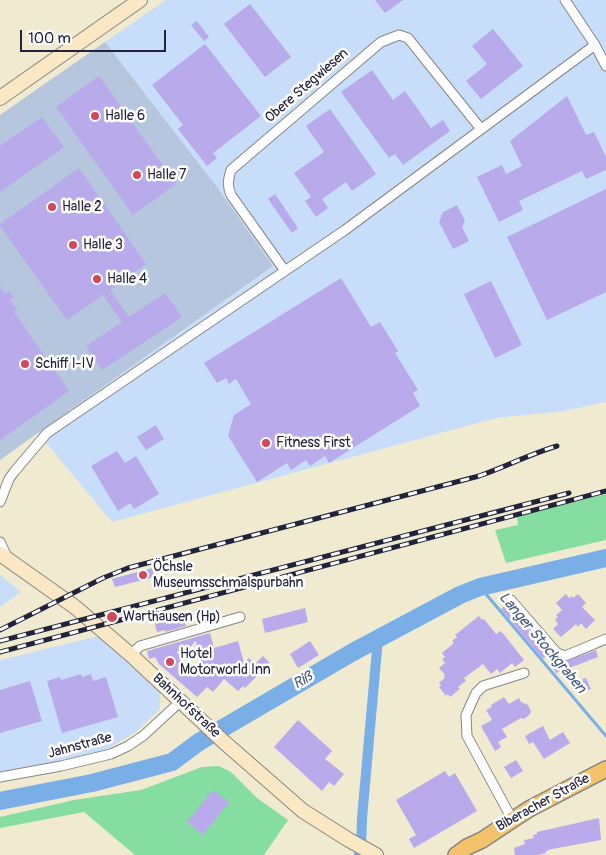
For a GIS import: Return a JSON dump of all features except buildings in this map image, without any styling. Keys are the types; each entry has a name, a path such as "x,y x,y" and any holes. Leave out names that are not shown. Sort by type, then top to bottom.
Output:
{"main road":[{"path":"0,98 140,0"},
{"name":"Bahnhofstraße","path":"4,556 64,598 131,655 224,742 302,810 349,840 375,853"},
{"name":"Biberacher Straße","path":"456,855 467,846 482,840 512,818 606,769"},
{"name":"Biberacher Straße","path":"472,855 482,840"}],"street":[{"path":"565,0 595,45 606,66"},
{"name":"Obere Stegwiesen","path":"285,271 231,194 228,186 231,170 381,42 399,35 408,38 481,129"},
{"path":"0,487 9,479 47,433 345,230 595,45"},
{"path":"0,502 9,479"},
{"path":"0,542 4,556"},
{"path":"511,600 557,653 565,656 606,640"},
{"path":"131,655 140,646 240,616"},
{"path":"512,818 467,736 466,715 476,693 483,686 524,673"},
{"name":"Jahnstraße","path":"0,777 61,766 111,754 143,736 181,701"}],"shaded area":[{"path":"166,0 606,0 606,402 564,411 496,418 112,522 38,433 273,266 217,187 105,42"},
{"path":"105,42 217,187 273,266 0,460 0,115"},
{"path":"0,575 21,592 0,607"},
{"path":"99,636 160,691 160,709 136,732 104,751 63,762 0,774 0,660"}],"green space":[{"path":"606,494 606,540 506,563 495,530 518,525 517,516"},
{"path":"219,766 231,772 257,798 288,820 264,855 135,855 84,812 0,828 0,817 74,800 141,790 202,767"}],"waterway":[{"name":"Riß","path":"0,801 92,783 172,762 199,742 353,652 460,595 480,587 606,558"},
{"name":"Langer Stockgraben","path":"480,587 606,736"},
{"path":"359,855 361,851 362,818 378,638"}],"railway":[{"path":"0,630 103,578 128,568 479,476 557,446"},
{"path":"0,652 606,491"},
{"path":"0,641 569,493"}],"place":[{"name":"Halle 6","path":"95,116"},
{"name":"Halle 7","path":"137,175"},
{"name":"Halle 2","path":"52,207"},
{"name":"Halle 3","path":"73,245"},
{"name":"Halle 4","path":"97,279"},
{"name":"Schiff I-IV","path":"25,364"},
{"name":"Fitness First","path":"266,443"},
{"name":"Öchsle Museumsschmalspurbahn","path":"143,575"},
{"name":"Warthausen (Hp)","path":"112,617"},
{"name":"Hotel Motorworld Inn","path":"170,662"}]}
